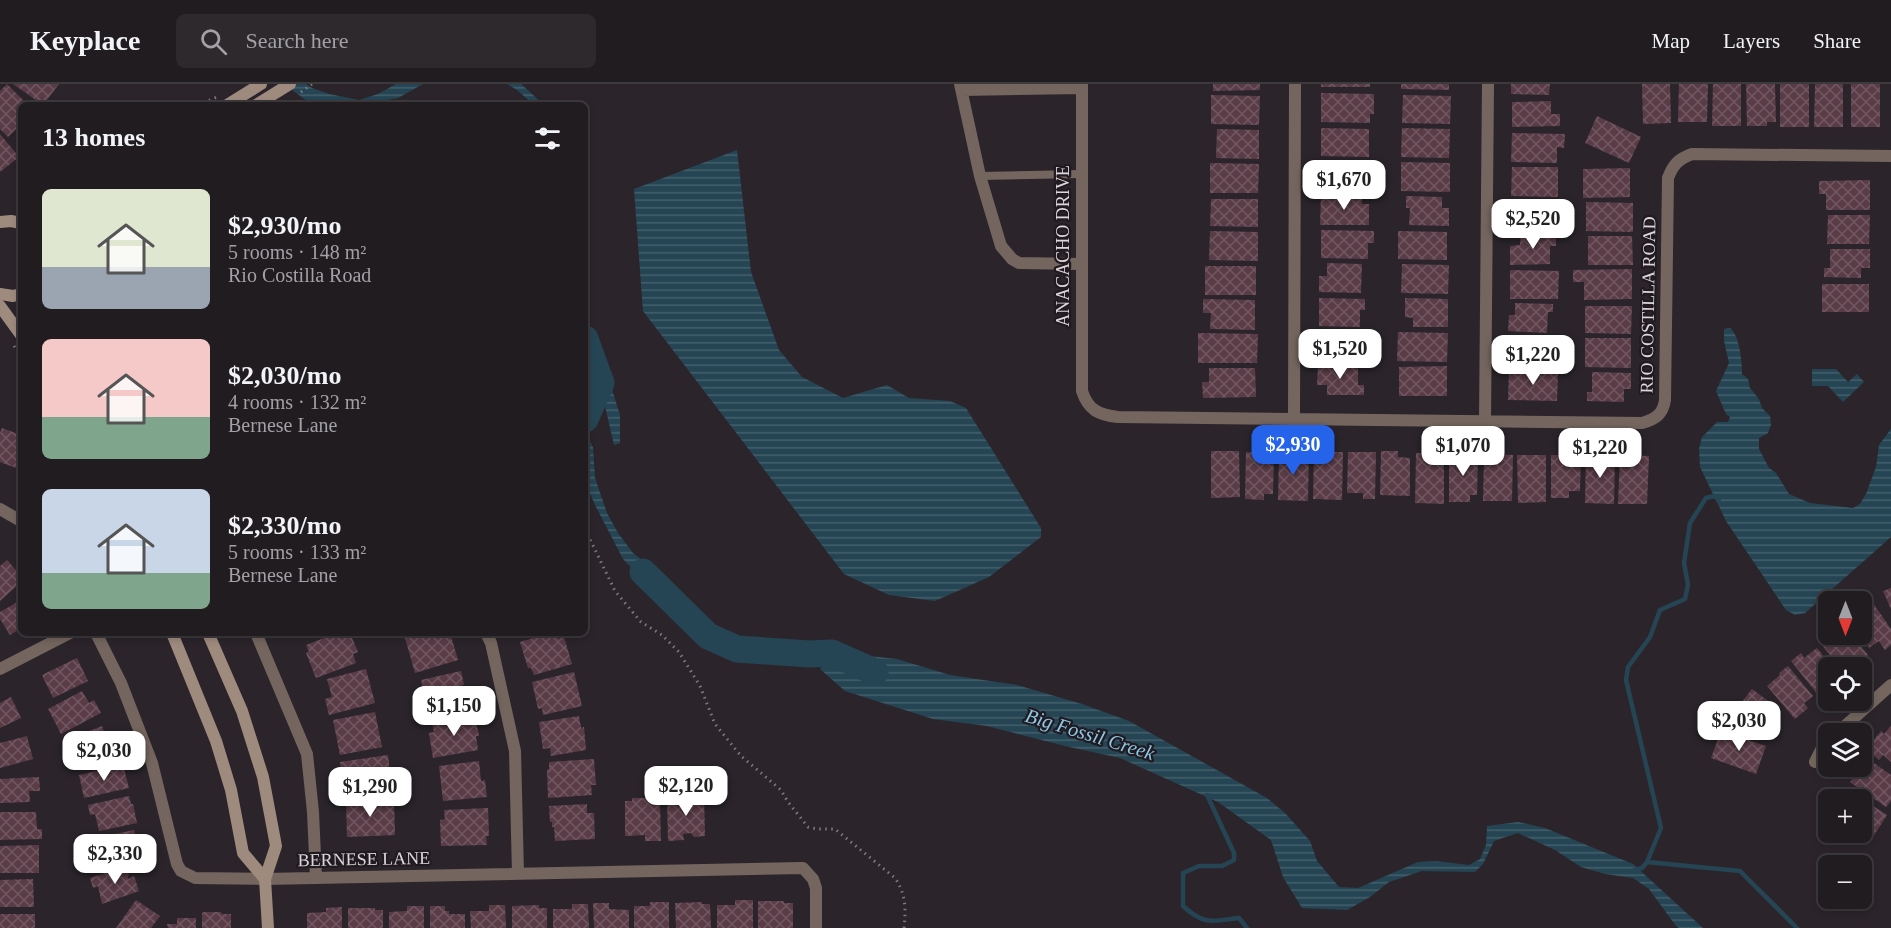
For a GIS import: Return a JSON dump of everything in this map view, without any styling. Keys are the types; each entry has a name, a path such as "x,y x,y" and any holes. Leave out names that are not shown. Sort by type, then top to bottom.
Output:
{"street":[{"path":"225,102 261,84"},
{"path":"261,102 290,84"},
{"path":"1294,418 1295,84"},
{"path":"1485,420 1488,84"},
{"path":"1081,264 1019,263 1012,259 1001,246 980,176 961,87 1082,86"},
{"name":"ANACACHO DRIVE","path":"1082,86 1081,380 1082,391 1089,407"},
{"name":"RIO COSTILLA ROAD","path":"1089,407 1098,413 1118,417 1642,423 1652,420 1664,409 1665,399 1668,178 1671,169 1683,158 1692,154 1891,156"},
{"path":"0,222 11,220 18,222"},
{"path":"0,294 18,295"},
{"path":"0,306 18,331"},
{"path":"0,509 18,519"},
{"path":"0,669 64,636"},
{"name":"BERNESE LANE","path":"98,636 121,683 152,763 177,864 188,876 265,879 803,868 813,879 816,888 816,928"},
{"path":"173,636 216,741 231,790 243,853 265,879"},
{"path":"209,636 242,711 263,777 276,846 265,879 268,928"},
{"path":"257,636 307,754 314,812 316,878"},
{"path":"487,636 515,751 518,874"},
{"path":"1848,723 1891,685"},
{"path":"1815,762 1818,756"}],"lane":[{"path":"980,176 1081,174"}],"path":[{"path":"588,535 615,591 641,622 662,635 679,652 700,686 715,724 741,756 781,790 808,827 835,829 894,878 905,900 904,928"}],"water":[{"path":"284,84 306,84 329,94 359,100 378,94 396,84 423,84 398,98 376,102 307,101"},
{"path":"507,84 521,84 541,102 531,102"},
{"path":"737,150 751,272 779,350 802,377 843,398 887,385 909,398 950,401 966,408 1041,528 1041,537 989,577 935,601 889,595 844,574 643,311 634,189"},
{"path":"1730,328 1736,337 1741,356 1742,374 1748,379 1750,388 1759,399 1762,408 1770,416 1771,425 1768,433 1759,438 1759,449 1769,468 1776,473 1789,494 1810,503 1853,508 1860,504 1876,467 1879,445 1891,429 1891,537 1830,591 1818,591 1818,602 1805,613 1795,615 1786,610 1726,521 1700,467 1699,449 1702,437 1717,422 1728,422 1730,417 1726,414 1716,391 1729,363 1724,329"},
{"path":"588,338 608,377 620,415 620,443 614,445 602,393 588,364"},
{"path":"1812,369 1836,369 1848,382 1857,374 1864,382 1843,402 1828,386 1812,386"},
{"path":"588,438 593,447 595,478 607,513 633,553 651,567 663,581 670,597 662,599 623,559 588,489"},
{"path":"859,655 897,659 950,675 1017,685 1082,704 1129,721 1267,798 1285,813 1310,841 1317,861 1339,887 1358,888 1418,862 1436,861 1469,865 1480,859 1486,845 1487,826 1518,822 1545,828 1633,864 1703,928 1676,926 1649,889 1633,878 1605,874 1581,867 1555,850 1518,833 1494,841 1483,864 1475,872 1422,871 1389,882 1370,897 1347,910 1302,908 1283,877 1271,840 1218,802 1120,758 987,726 933,719 845,691 820,669 825,661"}],"building":[{"path":"7,84 25,102 18,102 18,127 8,137 0,129 0,91"},
{"path":"13,84 59,84 45,102 39,102"},
{"path":"1213,84 1260,84 1260,90 1213,91"},
{"path":"1321,84 1370,84 1370,87 1321,87"},
{"path":"1401,84 1449,84 1449,90 1401,89"},
{"path":"1511,84 1550,84 1549,95 1511,94"},
{"path":"1642,84 1670,84 1671,123 1643,124"},
{"path":"1679,84 1708,84 1707,122 1678,122"},
{"path":"1713,84 1741,84 1741,126 1712,126"},
{"path":"1746,84 1775,84 1776,122 1767,122 1767,126 1747,126"},
{"path":"1780,84 1809,84 1809,127 1780,127"},
{"path":"1815,84 1843,84 1843,127 1814,127"},
{"path":"1851,84 1880,84 1880,127 1851,127"},
{"path":"1321,93 1374,94 1374,114 1370,114 1370,123 1321,122"},
{"path":"1211,95 1260,96 1259,125 1211,124"},
{"path":"1403,95 1451,96 1450,124 1402,123"},
{"path":"1551,101 1551,114 1560,114 1560,126 1512,127 1512,102"},
{"path":"1597,116 1641,137 1629,163 1585,143"},
{"path":"1321,128 1369,129 1369,157 1321,156"},
{"path":"1402,128 1450,129 1449,158 1401,157"},
{"path":"1217,129 1259,130 1259,159 1216,158"},
{"path":"1512,133 1565,134 1564,148 1557,147 1557,163 1511,162"},
{"path":"0,134 18,158 0,172"},
{"path":"1321,161 1366,162 1366,191 1321,190"},
{"path":"1401,162 1450,163 1450,192 1401,191"},
{"path":"1210,163 1259,164 1258,193 1210,193"},
{"path":"1512,167 1558,167 1558,197 1511,196"},
{"path":"1630,168 1630,197 1583,198 1583,169"},
{"path":"1870,180 1870,210 1826,210 1826,194 1819,194 1819,181"},
{"path":"1321,195 1362,196 1362,204 1369,204 1369,225 1320,225"},
{"path":"1406,196 1442,197 1442,208 1449,208 1449,226 1409,225 1410,208 1406,208"},
{"path":"1211,199 1258,199 1258,227 1210,226"},
{"path":"1510,201 1557,202 1553,231 1510,230"},
{"path":"1586,202 1633,203 1633,232 1586,231"},
{"path":"1828,215 1870,215 1869,244 1827,244"},
{"path":"1321,230 1374,231 1374,243 1368,243 1368,259 1321,258"},
{"path":"1210,231 1258,232 1258,261 1209,260"},
{"path":"1398,231 1447,232 1447,260 1398,259"},
{"path":"1556,235 1556,246 1550,246 1550,264 1510,265 1510,246 1520,245 1520,236"},
{"path":"1588,236 1632,236 1633,265 1588,265"},
{"path":"1830,249 1870,249 1870,268 1861,268 1861,278 1824,277 1824,268 1830,268"},
{"path":"1327,263 1362,264 1361,293 1319,292 1319,276 1327,276"},
{"path":"1402,264 1449,265 1448,294 1401,293"},
{"path":"1205,266 1256,266 1256,295 1205,295"},
{"path":"1632,269 1632,299 1584,300 1584,282 1573,282 1573,270"},
{"path":"1510,270 1559,271 1558,299 1510,299"},
{"path":"1822,284 1869,284 1869,312 1822,312"},
{"path":"1319,298 1365,299 1365,310 1360,310 1360,327 1319,326"},
{"path":"1405,298 1448,299 1448,327 1413,327 1413,318 1405,317"},
{"path":"1203,299 1255,300 1255,330 1210,329 1211,313 1203,313"},
{"path":"1515,303 1553,304 1553,312 1548,312 1547,333 1508,331 1509,315 1515,315"},
{"path":"1585,306 1632,306 1631,334 1585,333"},
{"path":"1319,331 1367,332 1367,360 1319,360"},
{"path":"1398,332 1448,333 1447,362 1397,361"},
{"path":"1198,333 1258,334 1257,363 1198,363"},
{"path":"1510,338 1564,338 1564,367 1510,367"},
{"path":"1585,338 1631,338 1631,368 1585,367"},
{"path":"1318,365 1358,366 1358,385 1364,385 1364,395 1327,395 1327,385 1317,385"},
{"path":"1447,366 1447,396 1399,396 1399,367"},
{"path":"1209,368 1255,368 1256,397 1203,398 1202,382 1209,382"},
{"path":"1509,371 1558,372 1557,401 1508,400"},
{"path":"1592,372 1631,373 1631,389 1624,389 1624,402 1587,401 1587,392 1592,392"},
{"path":"2,428 18,434 16,468 0,462"},
{"path":"1211,451 1239,451 1240,497 1211,498"},
{"path":"1279,451 1309,452 1308,501 1278,500"},
{"path":"1381,451 1398,451 1398,457 1410,458 1410,496 1380,495"},
{"path":"1246,452 1274,453 1273,494 1264,494 1264,500 1245,499"},
{"path":"1314,452 1343,452 1342,500 1313,499"},
{"path":"1348,452 1376,452 1375,499 1363,499 1363,493 1347,493"},
{"path":"1416,453 1444,453 1444,504 1415,503"},
{"path":"1449,454 1478,454 1477,495 1470,495 1470,502 1449,502"},
{"path":"1484,454 1513,455 1512,501 1483,501"},
{"path":"1517,455 1546,455 1546,502 1518,503"},
{"path":"1551,455 1581,455 1580,491 1569,491 1569,498 1551,498"},
{"path":"1586,455 1615,455 1614,504 1585,503"},
{"path":"1620,455 1649,456 1647,504 1618,504"},
{"path":"7,560 16,570 18,568 18,585 0,601 0,566"},
{"path":"1891,588 1891,609 1883,591"},
{"path":"18,602 18,630 10,635 0,619 0,612"},
{"path":"1872,604 1891,629 1891,645 1885,650 1879,641 1869,648 1867,645 1872,645"},
{"path":"329,636 351,636 358,652 353,654 356,663 316,678 306,653 309,652 306,645"},
{"path":"451,636 458,660 415,673 405,638"},
{"path":"540,636 558,636 559,639 564,637 572,664 534,675 531,668 528,668 520,642"},
{"path":"1822,645 1860,645 1868,655 1866,657 1832,657"},
{"path":"1817,648 1824,657 1818,657 1818,695 1791,661 1801,653 1804,658"},
{"path":"77,658 88,681 53,698 42,675"},
{"path":"1788,666 1813,696 1804,703 1808,708 1795,719 1767,686"},
{"path":"366,669 375,703 329,715 325,699 332,697 327,679"},
{"path":"461,671 463,690 469,689 473,705 430,715 421,680"},
{"path":"574,672 582,706 543,715 542,708 538,709 532,682"},
{"path":"1752,689 1779,709 1771,719 1779,725 1769,738 1734,712"},
{"path":"82,691 89,703 94,700 101,713 61,734 48,709"},
{"path":"11,697 21,718 0,728 0,703"},
{"path":"375,712 382,747 340,755 333,720"},
{"path":"475,716 479,736 476,736 478,750 433,758 429,733 434,732 432,724"},
{"path":"579,716 581,728 584,727 586,750 551,756 550,748 543,749 539,722"},
{"path":"102,726 105,734 109,733 116,750 80,765 73,748 69,749 65,740"},
{"path":"1891,726 1891,762 1883,755 1879,760 1872,754 1872,742 1881,731 1884,734"},
{"path":"1721,731 1766,746 1756,774 1711,758"},
{"path":"27,736 33,759 0,768 0,743"},
{"path":"388,755 392,790 345,797 340,762"},
{"path":"594,759 596,785 591,785 592,795 548,798 549,762"},
{"path":"479,761 481,781 485,780 487,797 443,801 439,766"},
{"path":"1872,762 1891,775 1891,801 1886,807 1872,797 1872,789 1860,789 1850,782 1854,777 1872,777"},
{"path":"123,765 129,788 84,798 79,775"},
{"path":"39,777 40,791 29,791 30,802 0,803 0,779"},
{"path":"129,796 137,823 99,831 95,814 90,815 88,805"},
{"path":"704,796 705,836 694,837 691,833 683,834 684,840 668,841 667,797"},
{"path":"632,798 648,798 648,802 660,801 661,841 645,841 645,835 625,836 625,801 632,801"},
{"path":"394,800 395,835 347,837 346,801"},
{"path":"587,804 587,813 594,813 595,839 555,841 549,806"},
{"path":"1872,805 1887,815 1872,838"},
{"path":"488,808 487,845 441,846 440,820 445,819 444,810"},
{"path":"0,812 36,812 37,829 42,829 42,839 0,840"},
{"path":"134,830 137,844 134,845 136,858 91,868 90,858 94,857 90,839"},
{"path":"39,845 39,873 0,873 0,846"},
{"path":"126,866 128,879 134,876 139,891 102,904 98,886 93,888 90,878"},
{"path":"33,879 34,907 0,907 0,880"},
{"path":"136,900 160,916 151,928 116,928"},
{"path":"735,900 753,900 753,928 717,928 717,905 735,905"},
{"path":"758,901 793,903 793,928 758,928"},
{"path":"650,902 669,902 669,928 634,928 634,906 650,906"},
{"path":"702,902 702,904 710,904 711,928 676,928 675,903"},
{"path":"593,903 609,903 609,909 629,910 629,928 594,928"},
{"path":"572,904 588,904 589,928 553,928 553,909 572,909"},
{"path":"489,905 505,905 506,928 471,928 470,911 489,911"},
{"path":"539,905 539,908 547,908 547,928 512,928 512,906"},
{"path":"407,906 424,906 424,928 389,928 389,912 407,911"},
{"path":"430,906 445,906 445,911 449,911 449,914 465,914 465,928 430,928"},
{"path":"342,907 342,928 307,928 307,913 326,912 326,908"},
{"path":"348,908 383,910 383,928 348,928"},
{"path":"202,913 231,914 231,928 202,928"},
{"path":"0,914 35,914 35,928 0,928"},
{"path":"177,918 196,918 196,928 168,928 167,924 177,924"}],"waterway":[{"name":"Big Fossil Creek","path":"588,347 601,383 588,412"},
{"path":"1647,862 1661,828 1626,680 1628,667 1650,637 1660,610 1685,599 1688,585 1684,563 1690,523 1706,498 1714,496 1719,499"},
{"name":"Big Fossil Creek","path":"643,572 708,636 737,649 810,654 832,653 875,672"},
{"path":"1207,795 1234,853 1234,860 1222,866 1199,866 1183,873 1183,906 1197,917 1209,921 1239,918 1247,928"},
{"path":"1634,870 1642,868 1647,862 1740,871 1797,928"}]}
